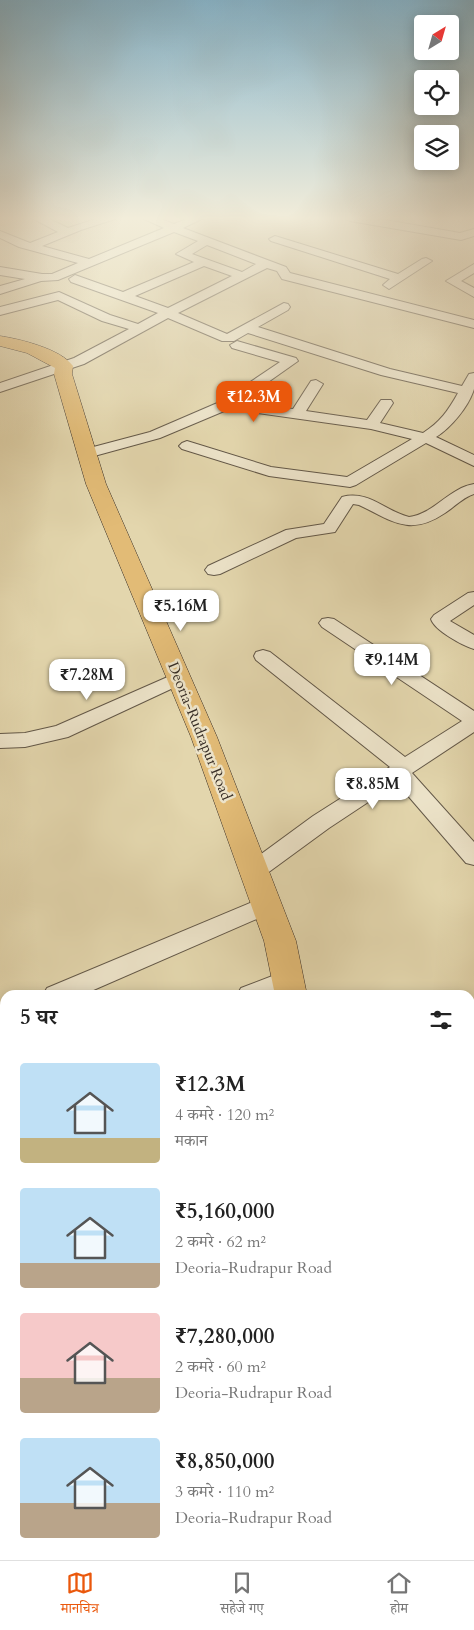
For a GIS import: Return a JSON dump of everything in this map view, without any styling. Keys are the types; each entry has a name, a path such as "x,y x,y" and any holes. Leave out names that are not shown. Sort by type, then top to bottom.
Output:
{"main road":[{"path":"0,341 16,343 39,351 64,366"},
{"name":"Deoria-Rudrapur Road","path":"64,366 63,374 96,484 204,737 280,941 289,987"}],"street":[{"path":"108,291 168,313 226,338 284,308"},
{"path":"123,296 135,291"},
{"path":"0,388 80,361 139,328 212,291"},
{"path":"343,291 474,324"},
{"path":"370,298 381,291"},
{"path":"0,311 59,296 106,318 139,328"},
{"path":"187,446 269,471 344,482 356,479 426,438 446,424 471,382 386,372 247,328"},
{"path":"87,454 155,435 226,404 291,361 237,345"},
{"path":"296,415 316,384"},
{"path":"371,425 386,403"},
{"path":"226,404 371,425 426,438 474,461"},
{"path":"214,570 292,534 329,528 348,500 357,500 403,521 416,522 467,490 474,489"},
{"path":"474,597 440,619 440,623 474,643"},
{"path":"254,871 320,822 474,722 328,623"},
{"path":"263,656 402,770 474,857"},
{"path":"0,741 25,740 61,732 179,678"},
{"path":"68,990 267,905"},
{"path":"274,990 289,987"}]}
